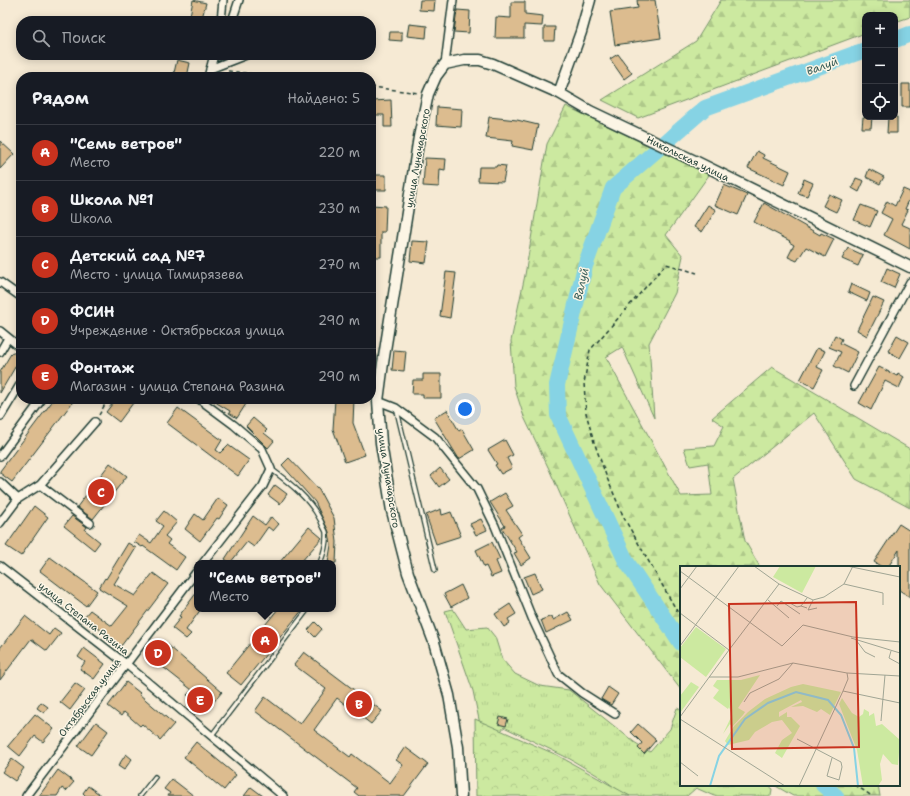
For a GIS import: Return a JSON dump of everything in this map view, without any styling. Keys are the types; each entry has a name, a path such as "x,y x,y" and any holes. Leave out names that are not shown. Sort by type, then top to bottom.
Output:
{"main road":[{"path":"559,93 581,32 590,0"},
{"name":"Никольская улица","path":"446,64 464,60 480,60 493,64 559,93 590,111 910,267"},
{"name":"улица Луначарского","path":"446,64 436,76 428,94 419,137 378,401 381,443 392,511 408,573 434,642 449,695 458,747 462,796"}],"street":[{"path":"221,16 223,0"},
{"path":"234,16 239,2 246,0"},
{"path":"446,64 453,0"},
{"path":"209,72 213,60"},
{"path":"210,69 215,60"},
{"path":"210,69 233,60"},
{"path":"0,282 16,293"},
{"path":"854,386 910,282"},
{"path":"0,331 16,344"},
{"path":"0,352 8,338"},
{"path":"1,416 16,391"},
{"path":"378,401 396,408 435,437 477,489 495,526 532,618 558,674 582,693 615,714"},
{"path":"0,456 38,404"},
{"path":"205,404 262,449 271,469 263,486 206,560"},
{"path":"0,523 18,499 40,485 95,422"},
{"path":"0,482 18,499"},
{"path":"40,485 90,523"},
{"name":"улица Степана Разина","path":"0,566 126,664 283,796"},
{"name":"Октябрьская улица","path":"26,796 194,575"}],"lane":[{"path":"396,408 435,570"},
{"path":"271,469 301,494 317,512 326,531 325,552 321,560"},
{"path":"212,735 306,612"},
{"path":"140,796 155,777"}],"path":[{"path":"226,71 235,72"},
{"path":"376,88 428,94"},
{"path":"680,616 624,518 607,478 594,442 586,413 584,383 590,350 666,264 697,273"},
{"path":"95,422 105,404"},
{"path":"857,786 872,796"}],"green space":[{"path":"721,0 910,0 910,17 898,21 898,12 862,12 862,34 638,118 602,100 696,41"},
{"path":"566,106 709,175 666,235 683,256 675,293 649,343 654,418 622,347 606,357 681,496 712,495 708,463 690,466 684,448 714,446 724,426 712,418 772,367 910,449 910,508 856,479 814,413 733,479 745,541 759,566 680,566 680,689 600,584 549,469 524,417 514,386 511,341 525,275 547,144"},
{"path":"453,609 466,629 487,627 495,637 502,659 515,674 540,686 569,690 634,742 650,752 670,729 677,708 680,710 680,786 768,786 772,789 771,796 714,796 696,788 687,796 626,796 602,778 570,759 504,727 497,737 481,729 473,691 445,611"},
{"path":"475,719 557,755 630,796 476,796"},
{"path":"776,786 878,786 880,796 793,796"}],"building":[{"path":"193,0 206,3 203,16 190,16"},
{"path":"420,0 435,0 434,11 419,10"},
{"path":"637,0 655,0 661,38 615,45 610,12 638,8"},
{"path":"511,2 525,2 525,14 543,16 542,26 524,25 524,38 495,38 496,17 511,18"},
{"path":"457,10 470,11 469,33 454,32"},
{"path":"409,24 427,26 426,38 407,36"},
{"path":"544,27 555,27 554,41 544,41"},
{"path":"390,32 402,32 402,41 389,40"},
{"path":"618,54 632,73 624,79 610,59"},
{"path":"177,60 190,63 188,72 174,72"},
{"path":"902,84 910,84 910,107 902,107"},
{"path":"391,100 392,127 384,127 384,115 376,115 376,101"},
{"path":"437,107 462,109 461,127 436,125"},
{"path":"489,117 517,120 538,125 533,150 512,146 513,141 486,138"},
{"path":"863,120 872,120 871,128 862,128"},
{"path":"888,120 897,120 897,133 887,133"},
{"path":"0,141 14,154 0,169"},
{"path":"757,151 764,155 763,158 790,171 784,185 748,168"},
{"path":"425,158 446,159 445,170 440,169 439,187 423,186"},
{"path":"497,165 506,166 503,182 478,181 479,167 496,167"},
{"path":"869,169 884,177 880,184 866,177"},
{"path":"376,175 386,175 386,190 376,190"},
{"path":"856,178 864,181 859,192 852,188"},
{"path":"804,179 813,183 807,196 798,193"},
{"path":"724,185 747,195 738,215 715,205"},
{"path":"903,189 910,192 910,198 905,209 908,210 901,224 910,228 910,249 884,235 892,219 881,213 887,201 895,206"},
{"path":"829,194 842,200 836,212 823,206"},
{"path":"764,203 820,235 821,233 834,239 825,257 806,247 797,261 788,257 794,245 789,242 790,241 754,222"},
{"path":"376,205 386,206 385,232 381,232 381,257 376,257"},
{"path":"708,205 716,210 702,232 694,227"},
{"path":"861,205 877,211 870,227 854,220"},
{"path":"412,241 429,242 426,263 410,261"},
{"path":"848,248 863,255 858,266 842,259"},
{"path":"887,268 900,274 894,288 881,282"},
{"path":"446,272 456,273 450,318 440,316"},
{"path":"851,284 870,293 867,301 848,292"},
{"path":"873,297 884,302 867,336 857,330"},
{"path":"835,335 842,339 840,343 858,352 848,373 834,366 841,352 829,347"},
{"path":"897,335 909,342 900,358 888,351"},
{"path":"817,348 825,351 817,367 823,370 814,387 800,380"},
{"path":"394,350 406,351 404,371 392,370"},
{"path":"12,352 16,354 16,366 0,393 0,372"},
{"path":"879,367 897,376 898,373 904,377 899,388 885,381 871,410 859,403"},
{"path":"423,374 441,374 441,398 423,398 423,394 412,394 413,380 423,380"},
{"path":"50,404 71,404 12,482 0,473"},
{"path":"112,404 132,404 119,422 106,412"},
{"path":"218,404 246,404 237,418 229,413 230,411"},
{"path":"335,404 354,404 353,423 365,455 345,462 333,429"},
{"path":"178,408 222,440 216,450 220,453 228,445 249,460 238,476 167,423"},
{"path":"447,410 459,431 462,429 474,450 459,459 434,418"},
{"path":"253,418 267,430 264,433 274,441 268,448 246,426"},
{"path":"505,440 513,455 507,458 512,468 501,474 495,465 497,464 488,450"},
{"path":"289,458 319,490 334,518 337,542 336,563 336,560 328,560 331,545 329,532 315,502 282,465"},
{"path":"110,463 127,476 93,519 77,507"},
{"path":"440,468 449,479 439,487 431,476"},
{"path":"275,485 287,494 280,504 268,495"},
{"path":"505,493 513,506 506,510 522,534 518,537 531,558 521,565 514,553 517,552 502,528 505,526 490,502"},
{"path":"218,498 228,505 219,519 217,518 200,541 185,529 195,514 203,520"},
{"path":"34,506 48,517 21,556 6,546"},
{"path":"441,509 442,515 451,512 461,536 436,544 426,515"},
{"path":"164,511 177,522 165,536 170,540 167,544 185,557 176,570 143,546 142,547 134,542 139,535 151,543 163,526 156,521"},
{"path":"72,516 87,527 85,530 100,542 94,550 64,526"},
{"path":"253,516 265,525 271,517 279,524 273,531 268,527 254,547 247,542 232,560 225,559"},
{"path":"481,519 487,530 476,535 470,524"},
{"path":"899,524 910,531 910,597 900,591 899,550 889,566 880,566 874,562"},
{"path":"309,527 322,538 303,560 282,560"},
{"path":"492,542 500,559 496,561 501,573 491,577 486,566 484,567 476,550"},
{"path":"128,543 136,548 114,584 135,596 153,573 168,584 121,646 84,617 90,610 112,626 128,606 99,588"},
{"path":"50,557 97,591 86,606 40,571"},
{"path":"535,573 542,589 531,594 524,577"},
{"path":"461,585 467,598 451,607 444,594"},
{"path":"194,596 194,612 199,612 186,630 191,634 186,639 172,628 181,617 179,616"},
{"path":"510,604 516,614 508,619 510,623 504,627 495,614"},
{"path":"276,612 301,612 241,685 226,673"},
{"path":"568,612 573,620 546,633 541,620 552,616 553,620"},
{"path":"25,616 49,635 54,628 61,633 47,651 31,639 0,680 0,648"},
{"path":"315,622 322,629 315,637 308,630"},
{"path":"162,640 222,692 206,711 187,695 192,690 149,656"},
{"path":"84,648 105,664 94,679 80,669 85,662 78,657"},
{"path":"304,652 382,711 371,724 337,698 314,730 350,757 352,754 390,783 403,765 396,760 405,747 428,764 404,796 359,796 354,792 357,788 255,711 265,697 300,724 326,689 294,665"},
{"path":"126,682 174,724 160,740 142,724 140,726 124,712 121,716 108,706"},
{"path":"75,683 85,690 70,710 60,702"},
{"path":"608,687 618,694 611,705 601,699"},
{"path":"41,702 48,707 44,713 37,708"},
{"path":"35,714 54,729 43,742 35,736 20,756 8,746"},
{"path":"500,717 508,719 506,726 498,724"},
{"path":"96,722 108,731 91,755 78,746"},
{"path":"638,724 656,740 644,754 638,748 642,743 631,732"},
{"path":"196,742 236,775 224,790 184,757"},
{"path":"126,754 132,759 124,770 118,766"},
{"path":"12,759 24,768 15,781 2,772"},
{"path":"58,770 74,782 66,791 62,788 57,796 39,796"},
{"path":"172,779 194,796 168,796 170,793 164,789"},
{"path":"88,786 102,796 86,796 83,793"},
{"path":"251,787 263,796 244,796"}],"waterway":[{"name":"Валуй","path":"898,39 910,34"},
{"name":"Валуй","path":"680,642 626,561 558,415 557,385 585,266 613,188 705,108 862,51"},
{"name":"Валуй","path":"824,786 836,796"}],"place":[{"name":"Детский сад №7","path":"101,492"},
{"name":"\"Семь ветров\"","path":"265,640"},
{"name":"ФСИН","path":"158,653"},
{"name":"Фонтаж","path":"200,700"},
{"name":"Школа №1","path":"359,704"}]}
